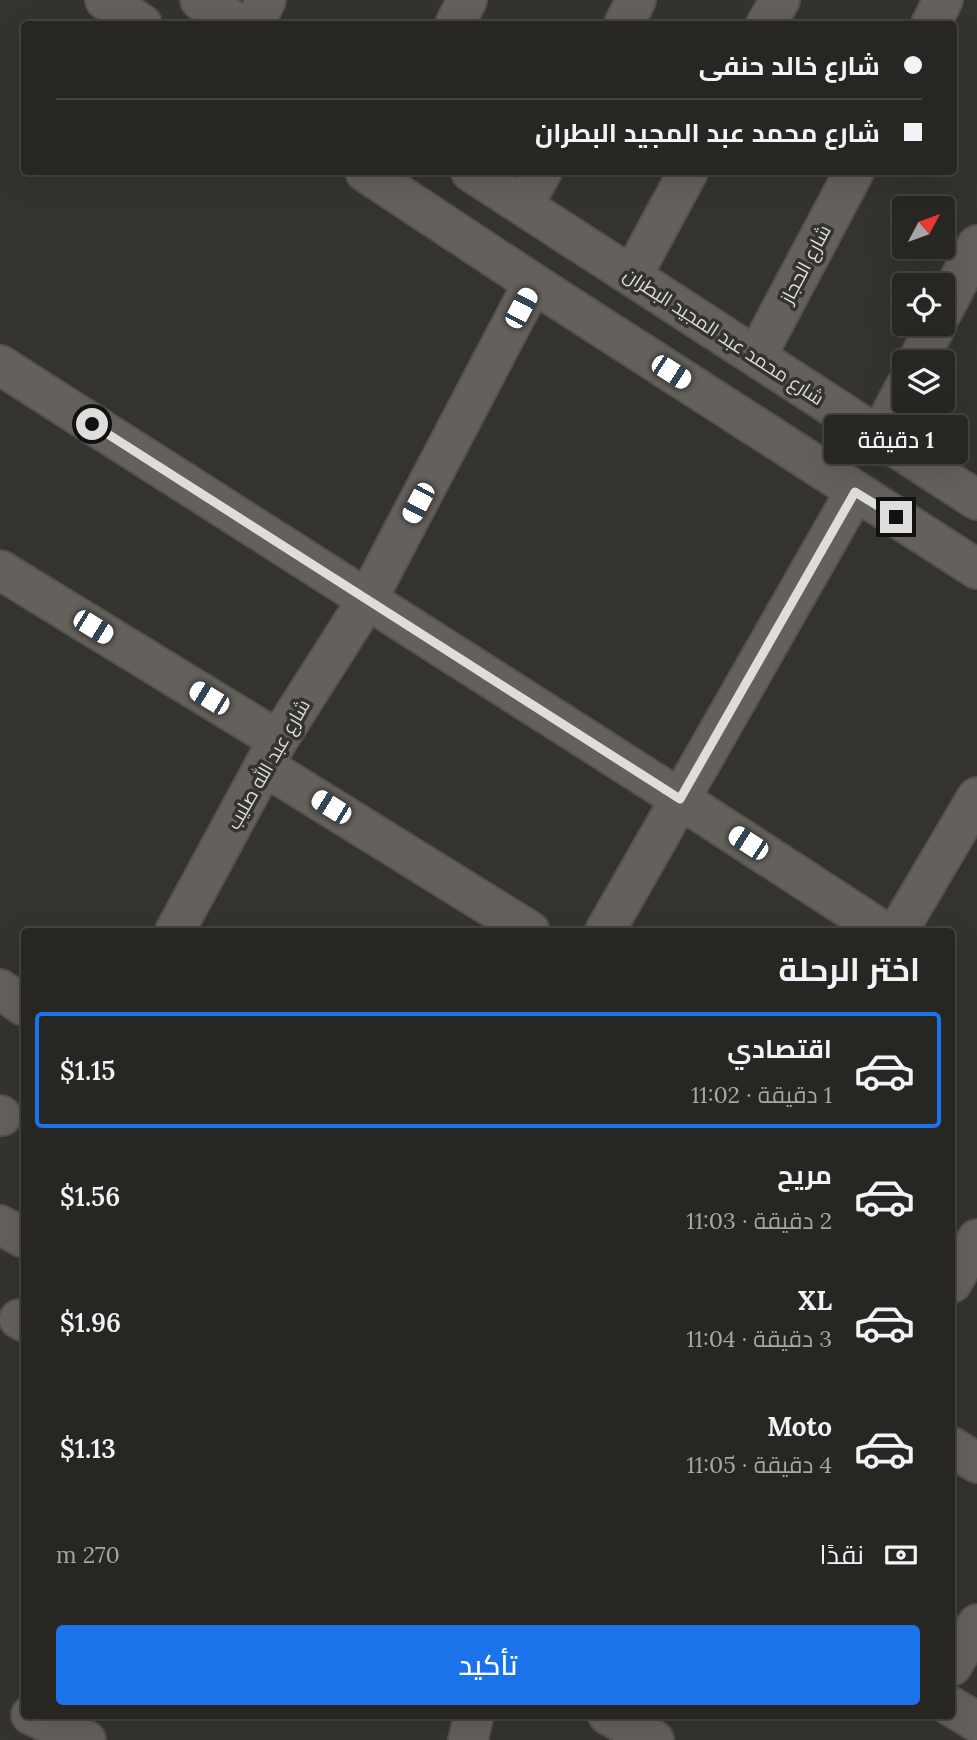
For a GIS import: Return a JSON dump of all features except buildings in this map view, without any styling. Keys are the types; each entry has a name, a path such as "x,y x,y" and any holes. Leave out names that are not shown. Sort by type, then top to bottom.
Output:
{"street":[{"path":"105,0 137,21"},
{"path":"200,0 234,21"},
{"path":"256,21 266,0"},
{"path":"456,21 467,0"},
{"path":"626,21 636,0"},
{"path":"768,21 780,0"},
{"path":"932,21 943,0"},
{"path":"370,175 977,569"},
{"name":"شارع محمد عبد المجيد البطران","path":"476,175 977,500"},
{"path":"480,247 539,175"},
{"path":"632,276 686,175"},
{"name":"شارع الحجاز","path":"756,357 852,175"},
{"path":"955,287 977,244"},
{"name":"شارع عبد الله صليب","path":"177,928 271,753 367,600 533,283"},
{"path":"0,365 878,928"},
{"path":"879,437 892,412"},
{"path":"607,928 855,492"},
{"path":"0,570 526,928"},
{"path":"900,928 977,797"},
{"path":"0,989 21,1004"},
{"path":"0,1225 21,1236"},
{"path":"955,1278 977,1239"},
{"path":"955,1449 977,1463"},
{"path":"955,1661 977,1624"},
{"path":"955,1709 977,1722"},
{"path":"40,1719 86,1740"},
{"path":"615,1719 654,1740"}],"route":[{"path":"92,424 680,799 855,492 896,517"}]}
